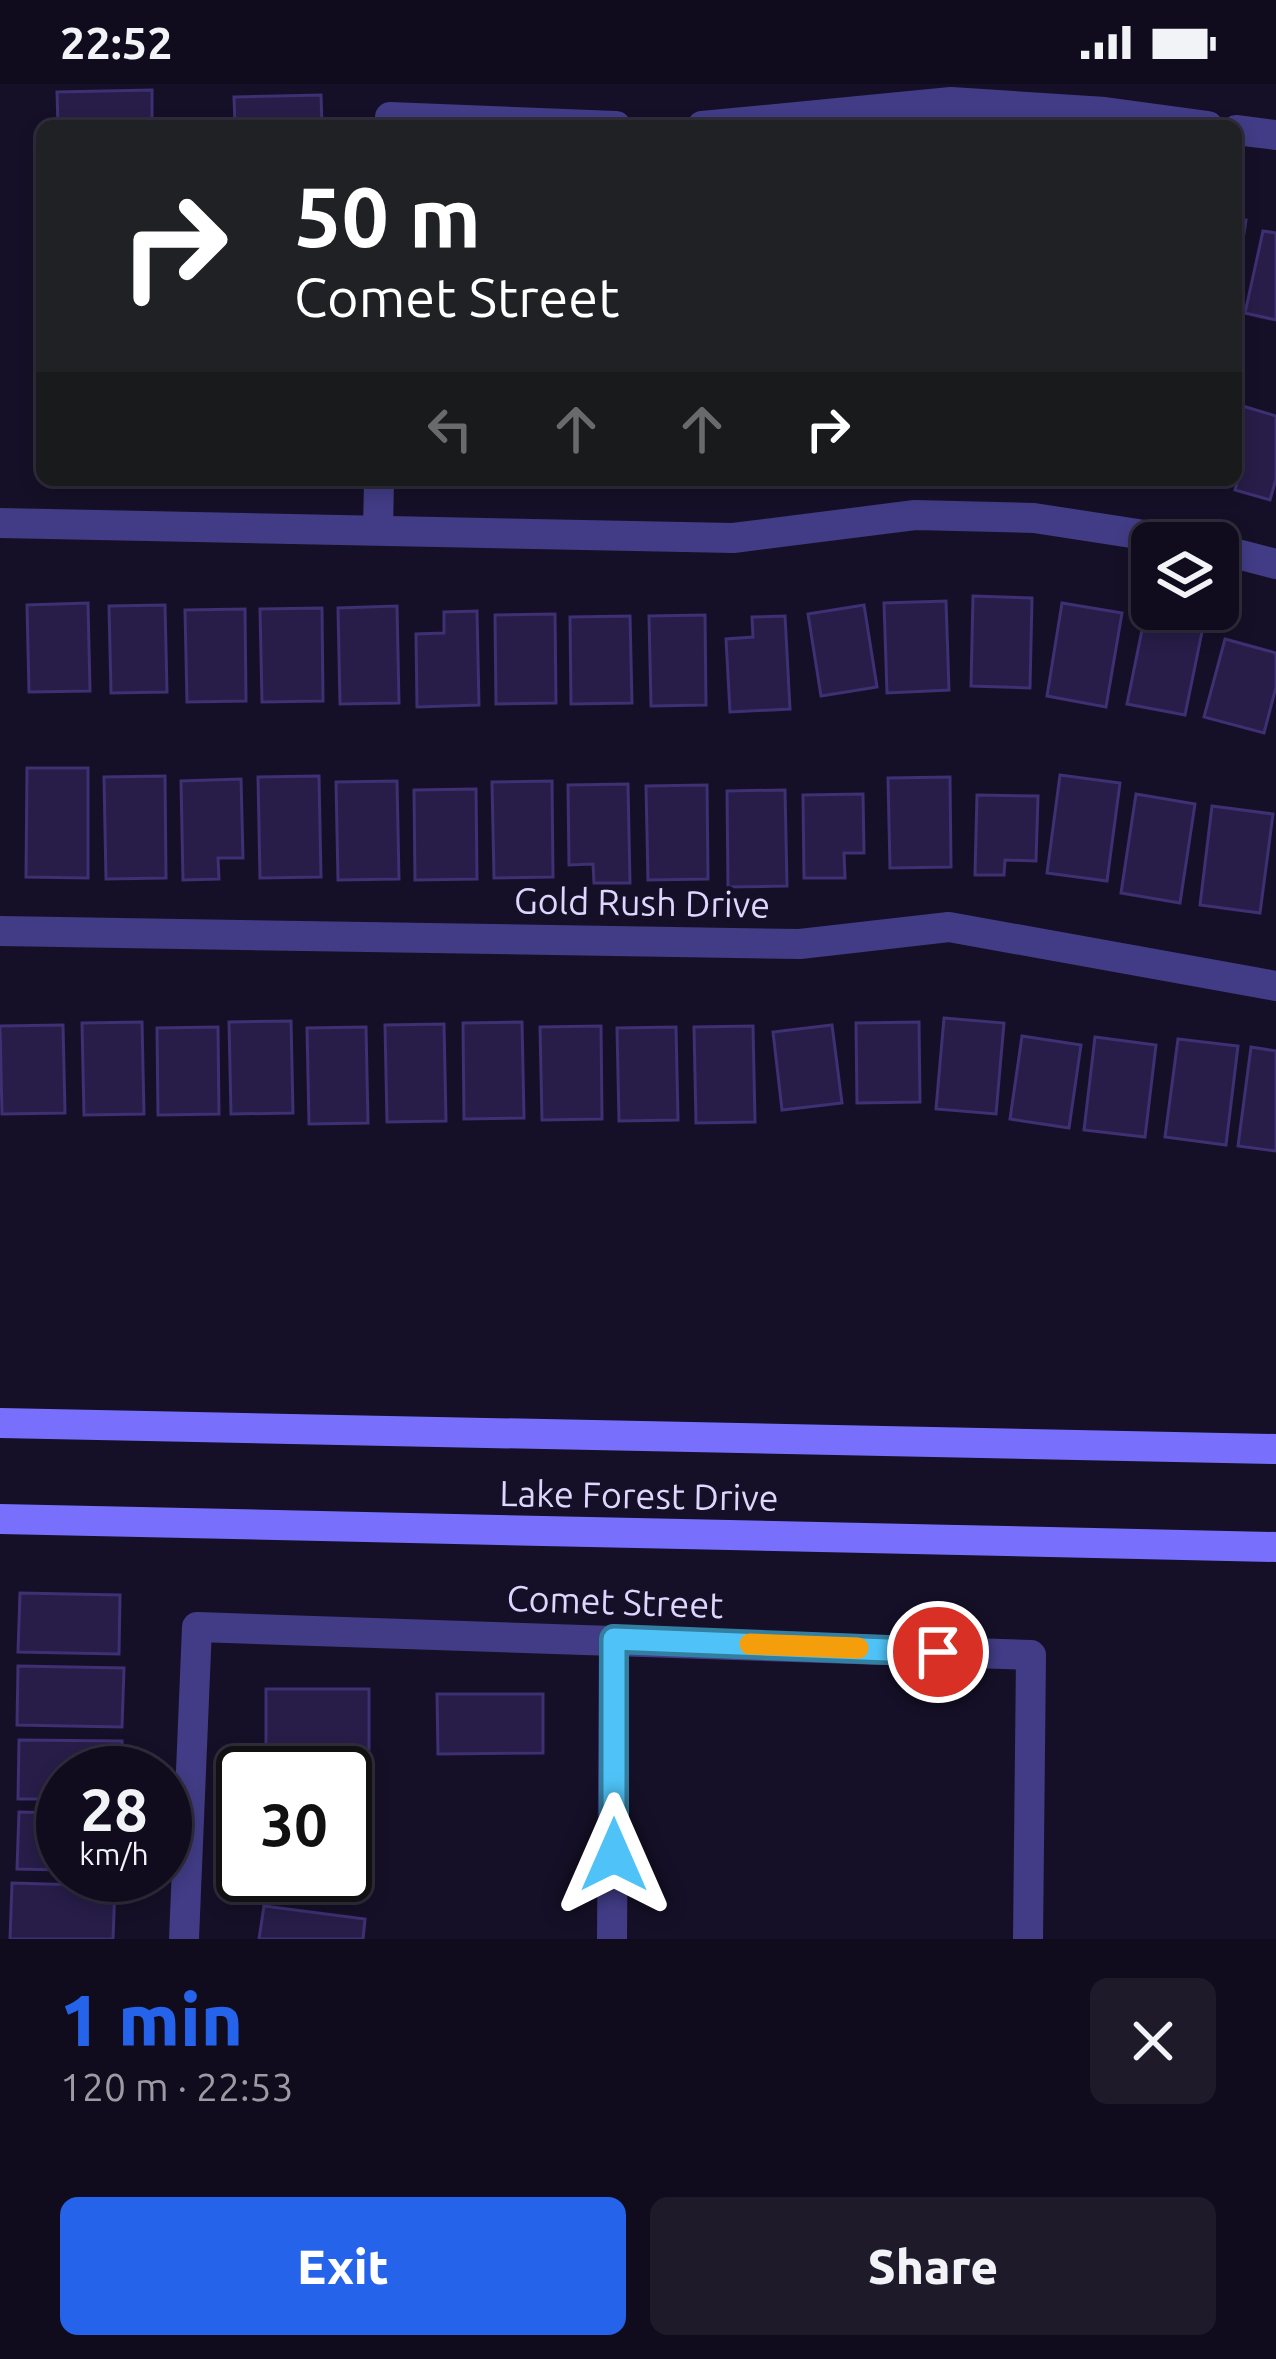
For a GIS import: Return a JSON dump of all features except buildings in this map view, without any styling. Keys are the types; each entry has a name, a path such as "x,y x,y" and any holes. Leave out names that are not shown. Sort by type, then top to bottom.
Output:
{"main road":[{"name":"Lake Forest Drive","path":"0,1423 1276,1449"},
{"name":"Lake Forest Drive","path":"0,1519 1276,1547"}],"street":[{"path":"390,120 391,84"},
{"path":"734,120 853,98 1105,112 1164,120"},
{"path":"1242,131 1276,136"},
{"path":"377,530 379,486"},
{"path":"0,523 734,538 939,516 1034,518 1131,533"},
{"path":"1239,554 1276,564"},
{"name":"Gold Rush Drive","path":"0,931 800,944 949,927 1276,986"},
{"name":"Comet Street","path":"184,1939 197,1627 1030,1655 1028,1939"},
{"path":"612,1939 614,1639"}],"slow traffic":[{"path":"750,1644 858,1648"}],"route":[{"path":"614,1855 614,1639 938,1652"}]}
